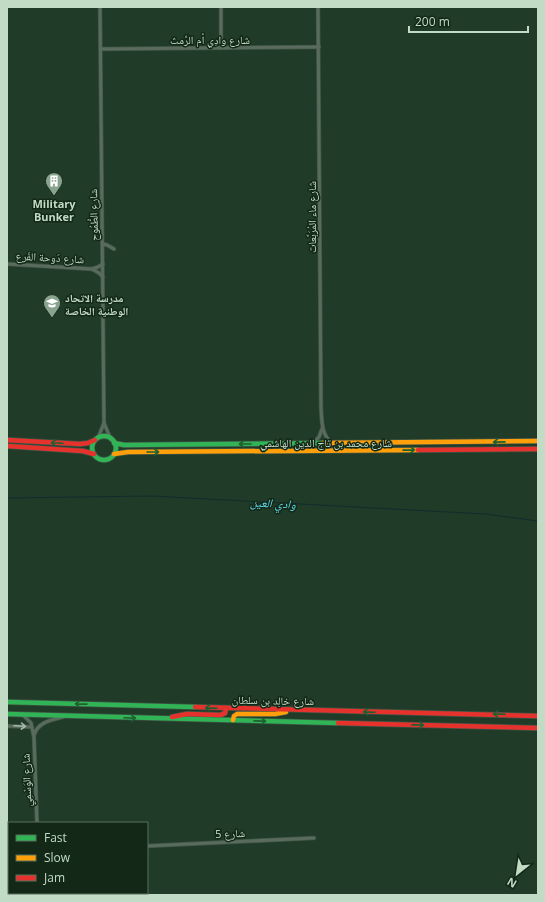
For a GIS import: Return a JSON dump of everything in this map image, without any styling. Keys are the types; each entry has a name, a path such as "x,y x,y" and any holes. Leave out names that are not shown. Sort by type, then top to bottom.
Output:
{"main road":[{"path":"7,440 80,444 88,443 97,439 105,437 113,441 116,450 110,458 102,460 97,458 94,454 92,448 97,439"},
{"name":"شارع محمد بن تاج الدين الهاشمي","path":"113,441 124,445 538,441"},
{"path":"7,446 83,451 94,454"},
{"name":"شارع محمد بن تاج الدين الهاشمي","path":"114,454 128,452 538,449"},
{"name":"شارع خالِد بن سلطان","path":"7,702 538,716"},
{"path":"168,719 187,714 221,715 225,713 226,708"},
{"path":"233,720 234,716 237,714 279,714 291,710"},
{"name":"شارع خالِد بن سلطان","path":"7,714 538,728"}],"street":[{"name":"شارع الطُّمُوح","path":"97,439 104,423 100,7"},
{"path":"221,7 221,48"},
{"name":"شارع ماء المُرَبَّعات","path":"318,7 321,400 322,428 324,434 331,443"},
{"name":"شارع وادِي أم الرِّمث","path":"101,49 319,47"},
{"path":"102,244 114,249"},
{"name":"شارع دَوحة الفَرع","path":"7,264 92,269 103,264"},
{"name":"شارع دَوحة الفَرع","path":"92,269 103,277"},
{"name":"شارع الطُّمُوح","path":"104,423 113,441"},
{"path":"312,444 319,437 322,428"},
{"name":"شارع الوَسْمِي","path":"23,715 31,723 34,737 37,822"},
{"name":"شارع الوَسْمِي","path":"34,737 39,726 67,716"},
{"path":"7,726 32,727"},
{"name":"شارع 5","path":"148,846 314,838"},
{"path":"7,865 8,893"}],"waterway":[{"name":"وادي العين","path":"7,498 152,496 485,514 538,521"}],"traffic: fast":[{"path":"104,436 112,440 116,448 112,456 104,460 96,456 92,448 96,440 104,436"},
{"path":"114,443 124,445 323,443"},
{"path":"7,702 195,707"},
{"path":"7,714 338,723"}],"traffic: slow":[{"path":"323,443 538,441"},
{"path":"114,454 128,452 418,450"},
{"path":"233,720 234,716 237,714 275,714 286,712"}],"traffic: jam":[{"path":"7,440 80,444 95,440"},
{"path":"7,446 83,451 94,454"},
{"path":"418,450 538,449"},
{"path":"195,707 538,716"},
{"path":"172,717 187,714 221,715 225,713 226,708"},
{"path":"338,723 538,728"}],"place":[{"name":"Military Bunker","path":"54,196"},
{"name":"مدرسة الاتحاد الوطنية الخاصة","path":"52,318"}]}
